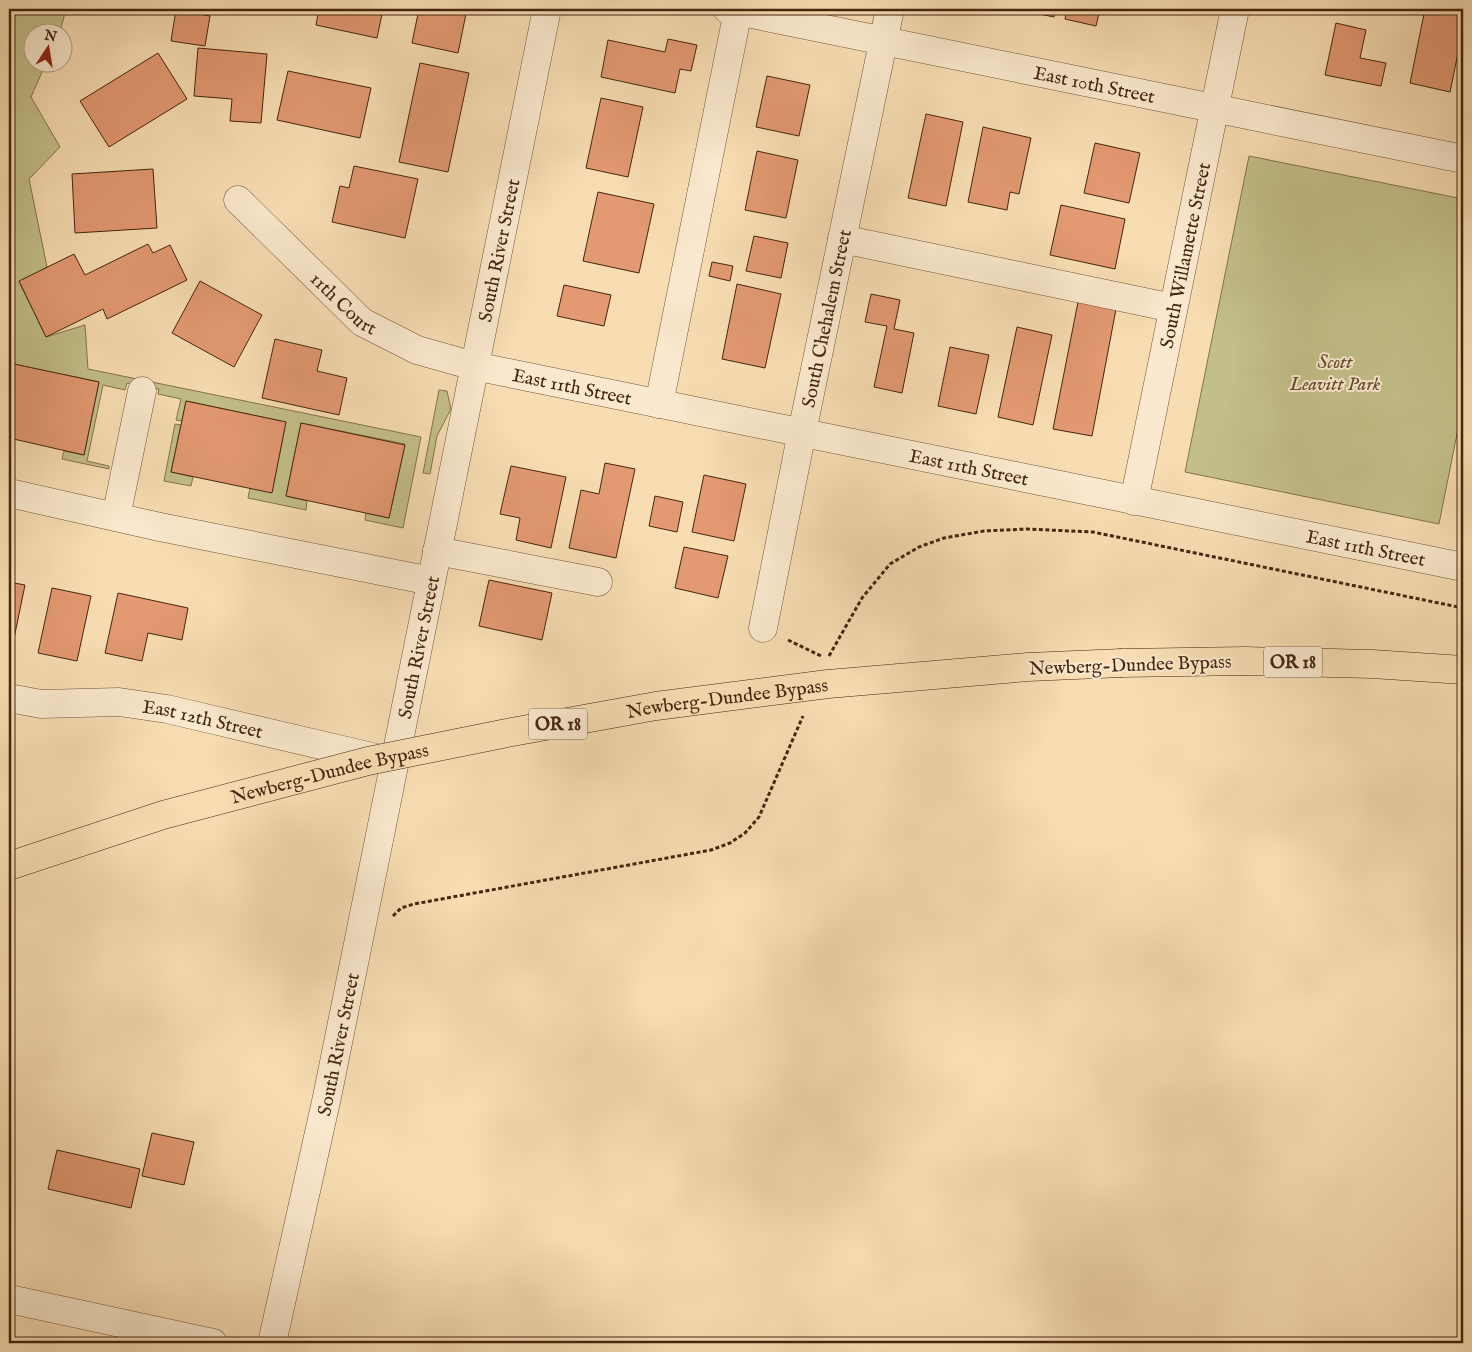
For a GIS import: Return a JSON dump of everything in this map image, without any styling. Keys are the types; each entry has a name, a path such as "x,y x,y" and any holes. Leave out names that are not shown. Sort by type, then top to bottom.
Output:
{"highway":[{"name":"Newberg-Dundee Bypass","path":"9,866 182,810 368,761 656,706 828,684 1028,667 1122,662 1245,661 1372,664 1463,670"}],"street":[{"name":"South River Street","path":"272,1343 327,1097 547,9"},
{"name":"South Chehalem Street","path":"763,628 890,9"},
{"name":"South Willamette Street","path":"1134,501 1234,9"},
{"name":"East 10th Street","path":"732,10 1463,159"},
{"path":"659,404 732,10"},
{"name":"11th Court","path":"238,200 362,322 417,350 474,366"},
{"path":"842,239 1173,308"},
{"name":"East 11th Street","path":"474,366 1463,567"},
{"path":"116,517 142,391"},
{"path":"9,493 116,517 431,581"},
{"path":"437,551 598,582"},
{"name":"East 12th Street","path":"9,698 41,704 119,702 167,709 394,762"},
{"path":"9,1299 213,1343"}],"path":[{"path":"763,628 827,659 862,598 890,564 919,547 944,538 984,531 1027,529 1093,532 1463,608"},
{"path":"390,921 401,908 414,904 711,850 730,843 745,833 759,817 804,713"}],"green space":[{"path":"9,9 66,9 63,22 22,22 22,72 42,72 31,97 60,147 29,179 47,267 19,282 46,337 85,325 88,369 421,437 403,528 365,520 366,513 389,518 405,444 301,423 286,496 307,501 306,510 248,498 250,488 272,492 286,422 186,401 182,421 176,420 181,399 158,394 159,389 127,383 125,390 103,385 87,461 109,466 109,469 62,459 64,451 84,455 99,382 9,363"},
{"name":"Scott Leavitt Park","path":"1249,156 1463,199 1463,404 1439,524 1185,472"},
{"path":"439,390 447,391 451,409 437,436 430,474 423,473"},
{"path":"175,424 181,425 171,472 193,477 191,486 164,481"}],"building":[{"path":"319,9 383,9 377,38 316,25"},
{"path":"419,9 467,9 458,53 412,43"},
{"path":"1015,9 1056,9 1054,17"},
{"path":"1067,9 1100,9 1096,26 1065,19"},
{"path":"1425,9 1463,9 1463,29 1450,92 1410,83"},
{"path":"176,10 210,16 205,46 171,41"},
{"path":"1336,23 1366,30 1360,58 1386,63 1381,86 1325,75"},
{"path":"668,39 697,45 691,71 680,69 675,93 601,77 608,40 665,52"},
{"path":"198,48 267,54 261,123 230,121 232,99 194,96"},
{"path":"158,53 187,99 109,147 80,101"},
{"path":"420,63 469,73 448,172 399,162"},
{"path":"288,71 371,88 360,138 277,120"},
{"path":"767,76 810,85 799,136 756,127"},
{"path":"601,98 643,107 628,177 586,168"},
{"path":"926,114 963,122 946,206 908,198"},
{"path":"983,127 1031,138 1019,194 1010,192 1007,210 968,202"},
{"path":"1095,143 1140,153 1129,203 1084,193"},
{"path":"757,151 798,160 786,218 745,210"},
{"path":"354,166 418,179 405,238 332,222 340,186 349,188"},
{"path":"153,169 157,228 75,233 72,174"},
{"path":"598,192 654,204 639,273 583,261"},
{"path":"1061,205 1125,219 1115,269 1050,255"},
{"path":"754,236 788,243 781,278 746,271"},
{"path":"148,244 153,253 170,245 187,280 107,319 103,309 46,337 19,281 74,254 85,275"},
{"path":"712,262 733,266 730,281 709,276"},
{"path":"200,281 262,315 234,367 172,333"},
{"path":"737,284 781,294 765,368 722,359"},
{"path":"564,285 611,295 604,326 557,316"},
{"path":"871,294 900,300 894,329 914,333 902,393 874,387 887,326 865,322"},
{"path":"1078,302 1116,309 1092,436 1053,429"},
{"path":"1017,327 1052,335 1033,425 998,417"},
{"path":"275,339 322,350 317,371 347,378 339,415 262,398"},
{"path":"950,347 989,355 976,414 938,406"},
{"path":"9,363 99,382 84,455 9,438"},
{"path":"186,401 286,422 272,493 171,472"},
{"path":"301,423 405,445 389,518 286,496"},
{"path":"605,463 635,469 616,558 569,548 581,490 599,494"},
{"path":"511,466 566,477 551,548 516,540 520,518 500,514"},
{"path":"704,475 746,484 734,541 692,532"},
{"path":"655,496 683,502 677,532 649,526"},
{"path":"684,547 728,556 718,598 675,588"},
{"path":"489,580 552,593 542,640 479,626"},
{"path":"9,582 25,585 12,648 9,647"},
{"path":"52,588 91,596 77,661 38,653"},
{"path":"118,593 188,608 182,640 148,633 142,661 105,653"},
{"path":"152,1133 194,1142 184,1185 142,1176"},
{"path":"57,1150 140,1169 131,1208 48,1189"}]}
